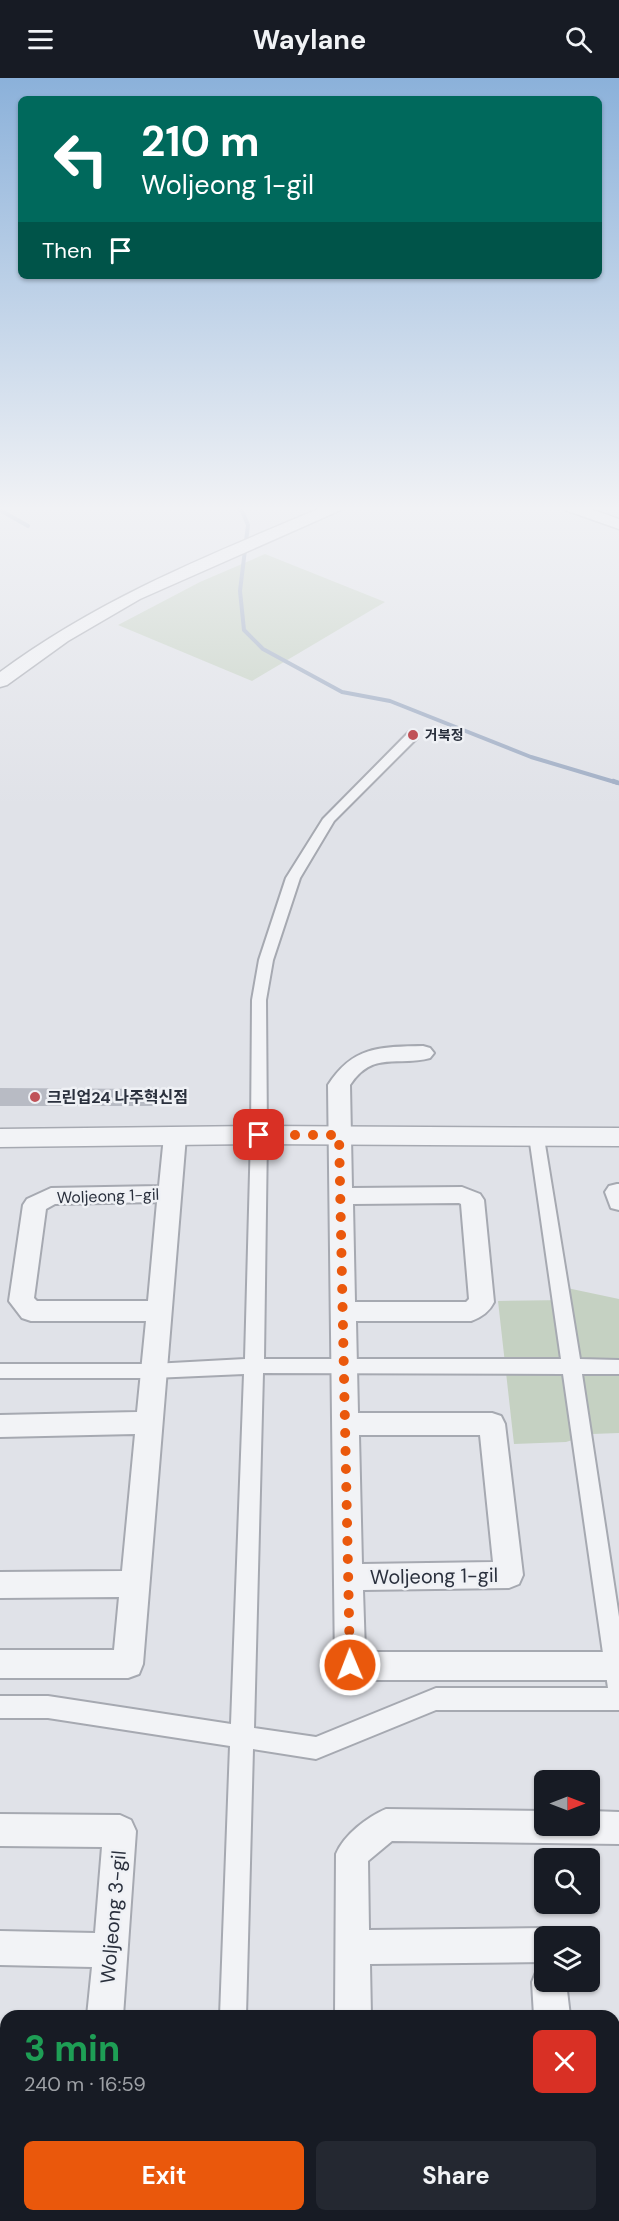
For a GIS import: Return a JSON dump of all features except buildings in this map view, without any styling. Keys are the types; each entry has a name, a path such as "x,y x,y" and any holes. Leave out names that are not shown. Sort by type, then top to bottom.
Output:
{"street":[{"path":"0,681 71,631 116,607"},
{"path":"233,2010 244,1736 254,1366 259,1135 259,1000 266,960 293,878 330,819 413,735"},
{"name":"Woljeong 1-gil","path":"423,1053 381,1055 357,1061 339,1085 350,1665 618,1674"},
{"path":"0,1138 259,1135 619,1137"},
{"name":"Woljeong 1-gil","path":"0,1664 128,1664 168,1194 175,1136"},
{"path":"537,1136 618,1674"},
{"path":"619,1192 617,1192 619,1202"},
{"name":"Woljeong 1-gil","path":"158,1311 31,1311 21,1301 35,1205 51,1196 168,1194"},
{"path":"340,1197 462,1195 472,1200 482,1302 471,1311 343,1312"},
{"path":"0,1371 153,1371 254,1366 619,1367"},
{"path":"0,1426 149,1423"},
{"name":"Woljeong 1-gil","path":"345,1424 492,1424 509,1575 348,1577"},
{"path":"0,1585 135,1584"},
{"path":"0,1707 48,1707 316,1748 436,1699 619,1699"},
{"path":"353,2010 352,1854 386,1825 619,1828"},
{"name":"Woljeong 3-gil","path":"0,1830 120,1831 105,2010"},
{"path":"351,1947 534,1946"},
{"path":"0,1948 110,1950"},
{"path":"550,1992 551,2010"}],"green space":[{"path":"152,607 377,607 252,681 118,625"},
{"path":"567,1288 619,1299 619,1433 592,1434 566,1442 514,1444 498,1301 568,1300"}],"waterway":[{"path":"242,607 244,630 263,649 342,692 390,701 531,757 618,783"},
{"path":"613,781 619,783"}],"place":[{"name":"거북정","path":"413,735"},
{"name":"크린업24 나주혁신점","path":"35,1097"}],"route":[{"path":"259,1135 339,1135 350,1665"}]}
